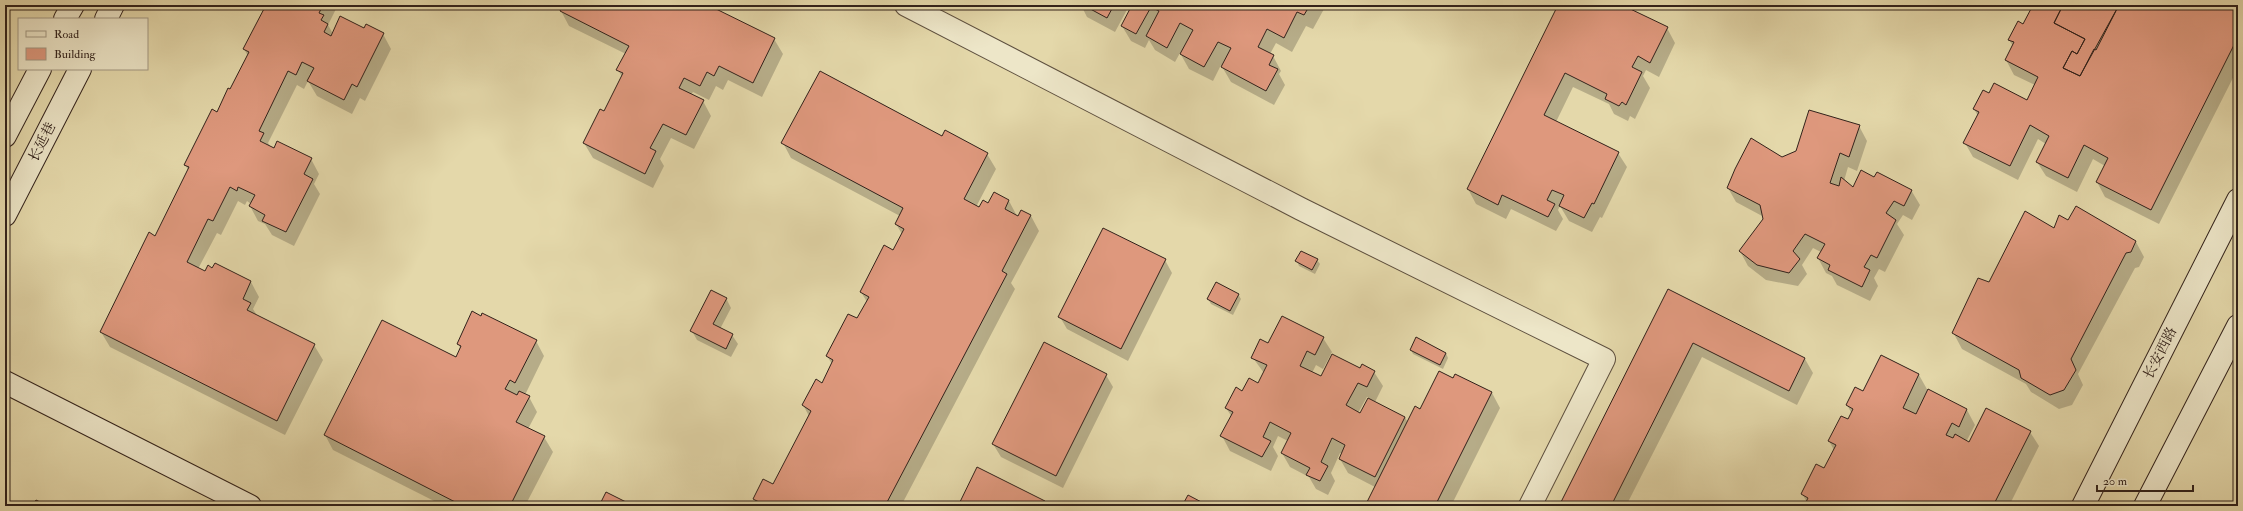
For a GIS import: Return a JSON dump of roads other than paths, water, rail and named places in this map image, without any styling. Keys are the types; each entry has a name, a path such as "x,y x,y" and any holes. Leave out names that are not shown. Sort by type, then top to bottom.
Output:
{"street":[{"path":"66,18 73,5"},
{"path":"106,18 113,5"},
{"path":"906,5 1301,209 1604,359 1530,506"},
{"path":"5,136 39,70"},
{"name":"长延巷","path":"5,215 79,70"},
{"name":"长安西路","path":"2083,506 2238,200"},
{"path":"2145,506 2238,326"},
{"path":"5,382 250,506"}]}
